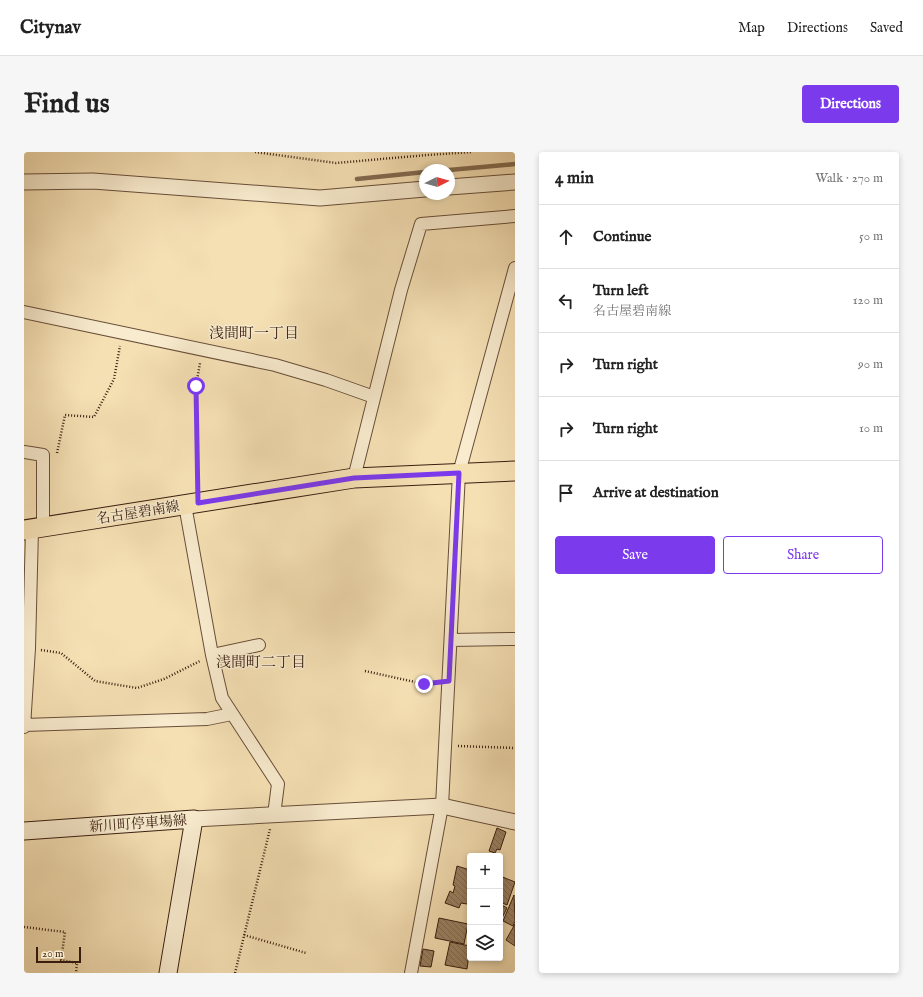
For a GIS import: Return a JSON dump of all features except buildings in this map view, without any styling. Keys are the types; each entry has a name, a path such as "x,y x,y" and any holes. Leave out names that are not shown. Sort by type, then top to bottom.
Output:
{"main road":[{"name":"名古屋碧南線","path":"33,529 354,478 515,471"},
{"name":"新川町停車場線","path":"24,831 194,819 168,973"}],"street":[{"path":"24,182 93,182 320,198 419,190"},
{"path":"455,187 515,182"},
{"path":"354,478 402,290 421,224 515,216"},
{"path":"411,973 442,806 459,473 515,268"},
{"path":"24,312 275,365 326,380 374,397"},
{"path":"24,452 43,455 33,529 29,648 24,726 207,719 232,714"},
{"path":"192,504 212,655 222,698 278,784 274,814"},
{"path":"451,640 515,639"},
{"path":"212,655 258,645"},
{"path":"194,819 442,806 515,822"}],"path":[{"path":"255,152 336,163 427,154 472,152"},
{"path":"43,455 56,455 65,415 94,417 114,378 123,334"},
{"path":"192,504 196,386 202,350"},
{"path":"29,648 62,653 96,681 137,688 164,679 212,655"},
{"path":"365,671 424,684 449,681"},
{"path":"445,745 515,748"},
{"path":"235,973 274,814"},
{"path":"24,927 65,932 61,960 77,963 76,973"},
{"path":"244,935 306,954"}],"waterway":[{"path":"455,169 515,164"},
{"path":"357,179 419,173"}],"district":[{"name":"浅間町一丁目","path":"254,333"},
{"name":"浅間町二丁目","path":"261,662"}],"route":[{"path":"196,386 198,503 354,478 459,473 449,681 424,684"}]}
